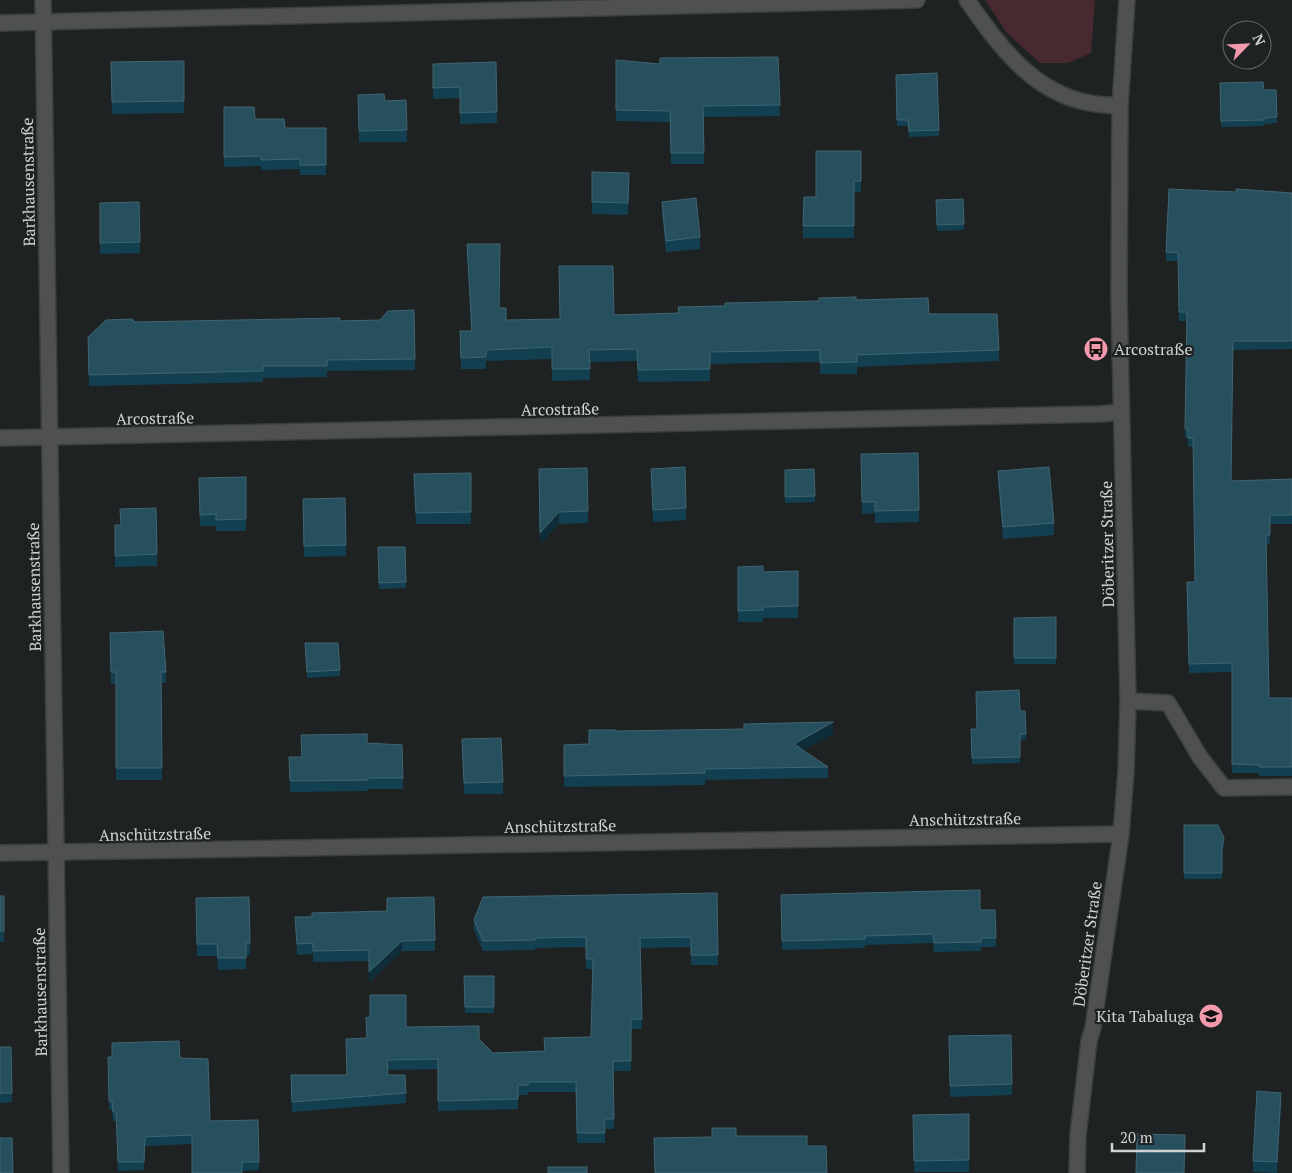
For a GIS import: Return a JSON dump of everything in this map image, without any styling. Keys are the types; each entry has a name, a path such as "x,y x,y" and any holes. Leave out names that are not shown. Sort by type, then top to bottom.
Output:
{"street":[{"name":"Barkhausenstraße","path":"43,0 61,1173"},
{"path":"0,23 917,0"},
{"path":"967,0 990,33 1014,61 1034,79 1060,94 1089,103 1120,106"},
{"name":"Döberitzer Straße","path":"1077,1173 1078,1135 1089,1041 1093,1028 1121,834 1126,771 1128,701 1119,296 1120,106 1127,0"},
{"name":"Arcostraße","path":"0,438 1121,412"},
{"path":"1128,701 1168,703 1200,757 1224,788 1292,787"},
{"name":"Anschützstraße","path":"0,853 1121,834"}],"shaded area":[{"path":"985,0 1095,0 1091,53 1068,63 1040,63 1007,33"}],"building":[{"path":"778,57 780,105 703,106 704,153 671,153 670,111 616,110 616,60 660,64 660,58"},
{"path":"184,61 184,101 112,102 111,62"},
{"path":"496,62 497,112 460,113 460,87 433,88 433,64"},
{"path":"937,73 939,130 909,131 908,120 897,120 896,75"},
{"path":"1263,82 1264,90 1276,90 1277,117 1264,118 1264,120 1221,121 1220,83"},
{"path":"384,94 385,101 406,100 407,130 359,131 358,95"},
{"path":"224,107 254,107 255,119 284,119 285,128 326,128 326,165 300,165 300,159 261,160 261,156 224,157"},
{"path":"816,151 861,151 861,181 854,181 854,226 803,226 804,197 816,197"},
{"path":"592,172 629,173 628,203 592,202"},
{"path":"1169,189 1236,192 1236,189 1292,193 1292,341 1233,341 1231,481 1292,479 1292,515 1270,515 1270,535 1266,535 1269,698 1292,698 1292,767 1259,767 1260,765 1232,764 1232,663 1189,664 1187,582 1195,582 1193,438 1188,438 1188,429 1185,429 1187,312 1179,312 1178,253 1166,252"},
{"path":"696,198 700,237 666,241 662,202"},
{"path":"963,199 964,224 937,225 936,200"},
{"path":"139,202 140,242 100,243 100,203"},
{"path":"467,244 500,244 499,308 506,308 506,320 560,319 559,266 613,266 614,315 679,313 678,307 725,306 725,303 819,301 819,298 856,297 856,300 928,298 929,314 997,314 999,350 857,355 857,362 820,363 820,350 710,352 710,369 638,370 637,349 589,350 590,369 552,369 552,347 486,350 486,357 461,358 460,331 472,331"},
{"path":"414,310 415,359 327,360 327,366 263,366 263,371 89,375 88,337 106,320 132,319 135,322 340,318 340,321 380,320 388,311"},
{"path":"918,453 919,510 875,511 875,502 862,502 861,454"},
{"path":"685,467 686,508 653,510 651,469"},
{"path":"1049,467 1054,523 1003,527 998,471"},
{"path":"587,468 588,511 559,512 540,533 539,469"},
{"path":"814,469 815,496 785,497 785,470"},
{"path":"471,473 471,512 416,513 414,474"},
{"path":"246,477 246,519 216,520 216,514 200,515 199,478"},
{"path":"345,498 346,545 304,546 303,499"},
{"path":"156,508 157,554 115,556 115,525 121,525 120,509"},
{"path":"378,547 405,547 406,582 379,583"},
{"path":"763,566 763,572 798,571 798,606 763,607 763,610 738,611 738,567"},
{"path":"1056,617 1056,658 1014,658 1014,618"},
{"path":"163,631 166,672 161,672 162,768 116,768 116,672 111,672 110,633"},
{"path":"305,643 338,643 340,670 307,672"},
{"path":"1019,690 1020,711 1025,711 1026,734 1020,734 1020,757 972,758 971,729 977,729 976,692"},
{"path":"833,722 794,744 828,767 705,769 705,773 564,776 564,745 589,744 589,730 744,729 744,724"},
{"path":"367,734 367,743 402,745 403,778 290,781 289,757 302,757 301,735"},
{"path":"501,738 503,782 464,783 462,739"},
{"path":"1184,825 1218,825 1224,838 1222,873 1184,873"},
{"path":"980,890 980,910 995,910 996,938 981,938 981,942 934,943 933,934 865,936 865,939 782,941 781,895"},
{"path":"717,893 718,955 691,955 691,937 640,938 642,1019 631,1019 631,1061 613,1061 614,1119 604,1119 605,1133 577,1133 576,1082 528,1082 528,1085 518,1085 518,1099 438,1101 438,1059 387,1060 388,1075 405,1075 406,1093 292,1102 291,1075 347,1075 346,1039 367,1038 366,1018 370,1017 370,995 406,995 406,1027 479,1026 479,1039 493,1053 545,1051 544,1038 591,1037 593,959 586,959 586,937 483,941 474,920 483,897"},
{"path":"0,896 4,896 4,931 0,931"},
{"path":"249,897 250,943 246,943 246,958 218,958 217,944 197,944 196,898"},
{"path":"434,897 435,940 402,941 369,972 369,950 313,951 313,943 297,944 295,917 312,917 312,913 387,911 387,898"},
{"path":"464,976 494,976 494,1007 465,1007"},
{"path":"1011,1035 1012,1084 950,1086 949,1036"},
{"path":"179,1041 180,1058 208,1059 210,1121 258,1120 259,1162 242,1162 242,1173 192,1173 192,1135 145,1137 144,1162 118,1162 116,1112 113,1112 112,1101 109,1101 108,1057 112,1057 112,1043"},
{"path":"0,1047 11,1047 12,1093 0,1093"},
{"path":"1257,1091 1281,1093 1277,1162 1253,1161"},
{"path":"969,1114 969,1160 914,1161 913,1115"},
{"path":"712,1128 736,1128 736,1136 807,1136 807,1146 826,1146 827,1173 655,1173 654,1138 712,1137"},
{"path":"1137,1134 1185,1135 1184,1173 1136,1173"},
{"path":"0,1138 12,1138 13,1173 0,1173"},
{"path":"548,1167 587,1167 587,1173 548,1173"}],"place":[{"name":"Arcostraße","path":"1096,349"},
{"name":"Kita Tabaluga","path":"1211,1016"}]}
